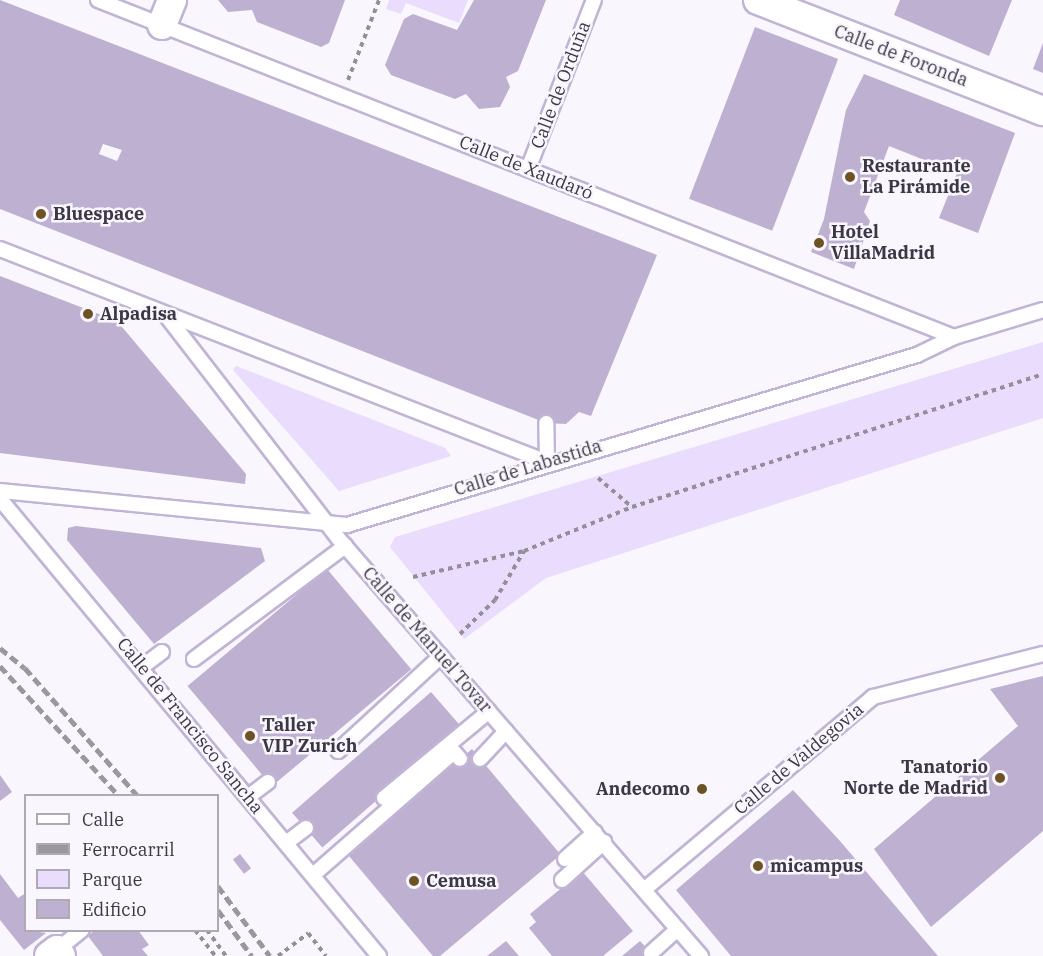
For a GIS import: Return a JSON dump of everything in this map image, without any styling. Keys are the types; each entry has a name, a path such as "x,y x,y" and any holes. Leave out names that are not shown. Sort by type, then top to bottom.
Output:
{"street":[{"name":"Calle de Foronda","path":"758,0 1043,111"}],"lane":[{"name":"Calle de Xaudaró","path":"98,0 167,12 342,96 954,337"},
{"name":"Calle de Orduña","path":"528,169 594,0"},
{"path":"0,249 547,462 546,423"},
{"name":"Calle de Labastida","path":"0,491 326,520 347,525 547,462 917,355 954,337 1043,310"},
{"name":"Calle de Manuel Tovar","path":"165,314 345,546 701,956"},
{"name":"Calle de Francisco Sancha","path":"0,499 142,667 379,956"},
{"path":"194,659 345,546"},
{"path":"142,667 162,652"},
{"name":"Calle de Valdegovia","path":"645,889 873,697 1043,654"},
{"path":"338,751 441,656"},
{"path":"384,798 489,711"},
{"path":"480,759 506,731"},
{"path":"313,875 454,752 460,759"},
{"path":"248,797 268,782"},
{"path":"286,843 306,828"},
{"path":"565,859 600,838"},
{"path":"562,880 600,838"},
{"path":"651,952 678,929"},
{"path":"55,954 80,932"}],"path":[{"path":"342,96 379,0"},
{"path":"413,577 524,551 632,507 1043,375"},
{"path":"598,478 632,507"},
{"path":"460,634 495,600 524,551"},
{"path":"197,932 215,956"},
{"path":"208,932 226,956"},
{"path":"278,956 308,933 326,956"}],"green space":[{"path":"389,0 468,0 459,23 406,3 401,14 386,9"},
{"path":"1043,342 1043,418 546,578 464,639 390,547 395,537"},
{"path":"236,366 445,448 451,456 339,491 233,370"}],"building":[{"path":"0,0 657,255 591,416 579,412 566,424 546,423 0,209","holes":["103,144 122,150 117,161 99,154"]},
{"path":"218,0 345,0 329,43 321,47 257,22 252,10 228,12"},
{"path":"474,0 546,0 518,71 506,77 510,87 500,107 479,109 466,94 455,99 391,75 385,65 404,19 413,14 457,30"},
{"path":"900,0 1012,0 989,56 894,15"},
{"path":"755,27 838,59 772,231 689,199"},
{"path":"1043,43 1043,73 1033,69"},
{"path":"864,74 1015,133 978,233 939,218 957,173 889,146 864,212 870,221 854,269 811,252 824,219 846,110"},
{"path":"0,276 117,321 246,474 245,484 0,453"},
{"path":"76,526 261,548 265,561 154,644 67,540 68,528"},
{"path":"327,569 411,669 272,786 188,686"},
{"name":"Tanatorio Norte de Madrid","path":"1043,676 1043,831 931,927 874,849 1018,726 990,689"},
{"path":"431,692 461,727 322,847 292,813"},
{"path":"472,749 561,855 440,956 433,956 347,854"},
{"path":"0,775 12,792 0,801"},
{"path":"793,790 840,841 938,956 731,956 676,890"},
{"path":"240,854 251,868 244,874 233,860"},
{"path":"582,871 633,931 603,956 552,956 529,928 536,922 530,914"},
{"path":"0,874 18,898 24,894 24,932 46,933 24,950 0,920"},
{"path":"93,932 139,932 149,945 142,949 148,956 103,956 88,936"},
{"path":"506,941 519,956 487,956"},
{"path":"640,941 654,956 622,956"}],"railway":[{"path":"0,648 25,668 136,794"},
{"path":"0,666 117,794"},
{"path":"219,887 270,956"},
{"path":"219,911 252,956"}],"place":[{"name":"Restaurante La Pirámide","path":"850,177"},
{"name":"Bluespace","path":"41,214"},
{"name":"Hotel VillaMadrid","path":"819,243"},
{"name":"Alpadisa","path":"88,314"},
{"name":"Taller VIP Zurich","path":"250,736"},
{"name":"Tanatorio Norte de Madrid","path":"1000,778"},
{"name":"Andecomo","path":"702,789"},
{"name":"micampus","path":"758,866"},
{"name":"Cemusa","path":"414,881"}]}
